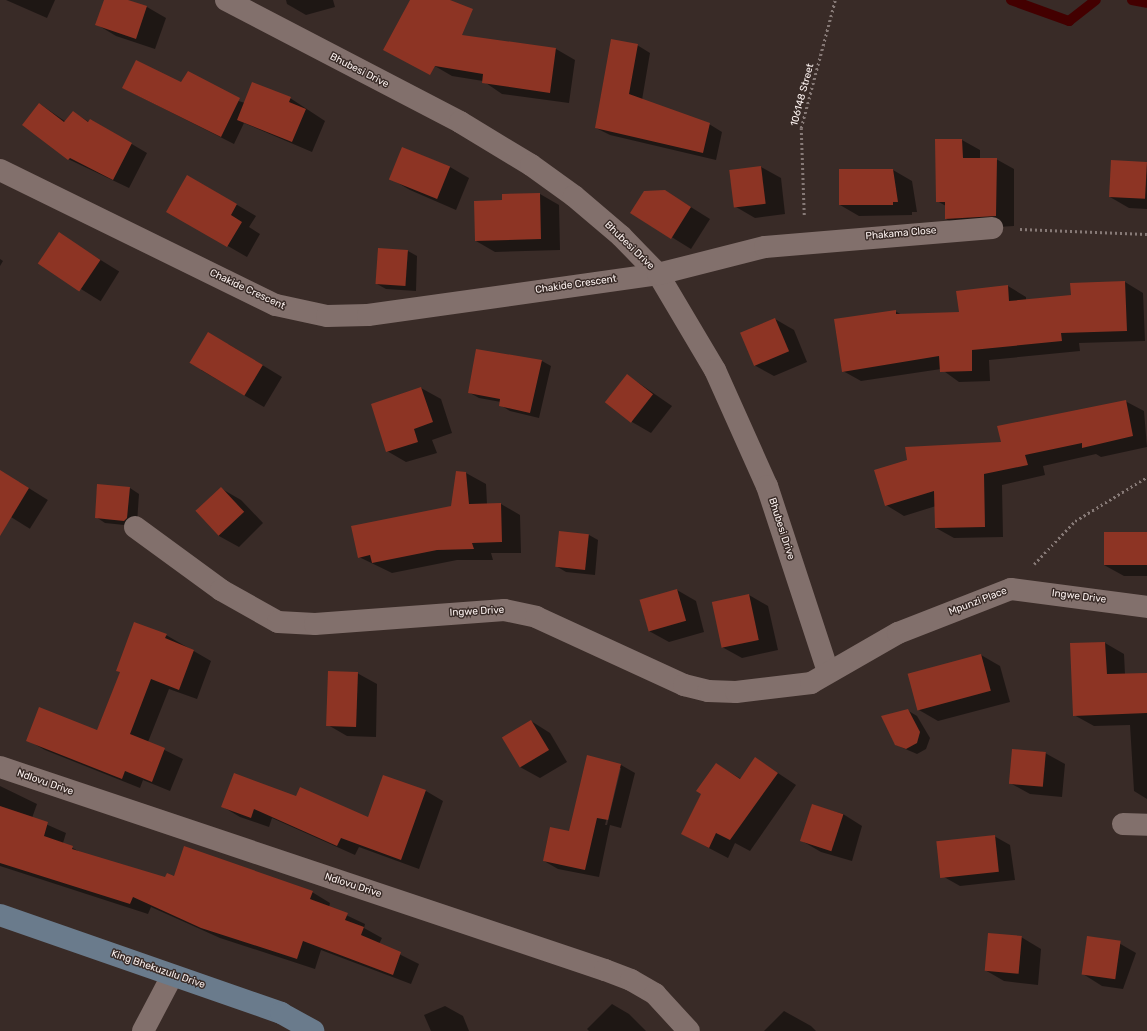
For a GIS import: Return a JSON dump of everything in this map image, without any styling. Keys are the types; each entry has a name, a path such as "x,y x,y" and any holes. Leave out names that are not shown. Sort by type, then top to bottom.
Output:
{"street":[{"name":"Bhubesi Drive","path":"226,0 460,122 531,165 574,196 621,236 658,274 715,370 767,486 828,672"},
{"name":"Chakide Crescent","path":"0,170 276,306 301,312 327,316 368,315 658,274"},
{"name":"Phakama Close","path":"658,274 765,247 992,228"},
{"name":"Ingwe Drive","path":"135,527 220,590 278,622 323,623 504,610 536,617 684,685 708,691 736,692 811,683 828,672"},
{"name":"Ingwe Drive","path":"1011,589 1147,607"},
{"name":"Mpunzi Place","path":"828,672 898,633 1011,589"},
{"name":"Ndlovu Drive","path":"0,767 605,970 631,980 655,994 690,1031"},
{"path":"1123,824 1147,824"},
{"name":"King Bhekuzulu Drive","path":"0,915 281,1013 313,1031"},
{"path":"142,1031 172,976"}],"path":[{"name":"106148 Street","path":"804,243 801,128 835,0"},
{"path":"992,228 1147,234"},
{"name":"Mpunzi Place","path":"1011,589 1075,521 1147,477"}],"building":[{"path":"104,0 128,0 147,6 136,39 95,25"},
{"path":"410,0 450,0 473,9 462,35 556,48 550,93 482,83 483,74 435,66 430,75 383,50"},
{"path":"611,39 638,44 629,94 710,123 703,153 595,128"},
{"path":"136,60 181,82 188,71 240,98 221,137 122,88"},
{"path":"252,82 291,97 289,102 306,109 292,142 237,120"},
{"path":"39,103 64,122 73,111 88,122 90,119 132,143 113,180 70,158 68,160 22,125"},
{"path":"935,139 962,139 963,158 997,158 996,216 945,219 945,202 936,202"},
{"path":"402,147 450,166 437,199 389,179"},
{"path":"1111,160 1147,162 1145,199 1109,197"},
{"path":"761,166 766,204 734,208 729,170"},
{"path":"839,169 893,169 898,202 893,202 893,205 839,205"},
{"path":"187,175 237,204 231,215 242,222 227,247 166,212"},
{"path":"665,190 691,207 671,239 630,213 644,191"},
{"path":"540,193 541,239 475,241 474,201 502,200 502,194"},
{"path":"59,232 100,260 79,291 38,264"},
{"path":"378,248 408,250 405,286 375,284"},
{"path":"1125,281 1127,331 1061,333 1062,341 972,350 972,371 940,372 939,356 842,372 834,319 896,310 896,314 959,312 956,291 1008,285 1009,301 1071,295 1070,283"},
{"path":"775,318 789,351 754,366 740,333"},
{"path":"208,332 263,365 244,396 189,363"},
{"path":"476,349 542,360 530,413 499,406 500,399 468,393"},
{"path":"627,374 653,394 631,423 605,402"},
{"path":"421,387 433,422 414,429 418,442 386,452 371,404"},
{"path":"1126,400 1133,436 1082,448 1082,443 1025,455 1028,465 984,474 985,527 935,528 934,491 885,506 874,470 907,460 905,447 1001,442 997,426"},
{"path":"0,470 29,488 0,536"},
{"path":"456,471 466,472 469,504 501,503 502,542 472,543 474,549 437,550 372,563 370,555 358,558 351,526 451,506"},
{"path":"97,484 130,487 127,518 124,521 95,518"},
{"path":"221,487 244,512 219,536 195,511"},
{"path":"559,531 589,534 585,570 555,567"},
{"path":"1104,532 1147,532 1147,565 1104,565"},
{"path":"677,589 686,621 649,631 640,600"},
{"path":"749,594 759,640 722,648 712,602"},
{"path":"134,622 167,634 165,638 194,650 179,690 151,679 130,734 165,748 152,782 125,771 122,779 26,741 39,707 97,730 120,672 116,671"},
{"path":"1105,642 1107,674 1147,673 1147,713 1073,716 1070,643"},
{"path":"981,654 991,691 917,710 908,674"},
{"path":"328,671 358,672 356,727 326,726"},
{"path":"908,709 920,732 917,743 906,749 895,745 881,716"},
{"path":"531,720 549,750 520,768 502,738"},
{"path":"1012,749 1046,752 1043,787 1009,784"},
{"path":"587,755 621,764 608,820 597,818 585,870 543,861 550,827 569,831"},
{"path":"755,757 778,773 730,840 716,833 709,848 681,834 701,794 696,791 716,763 740,779"},
{"path":"234,773 296,796 300,787 368,817 383,775 426,790 401,860 341,838 337,846 254,809 251,818 221,807"},
{"path":"812,804 843,814 831,851 800,841"},
{"path":"0,806 48,822 44,836 73,846 72,849 165,877 167,873 174,876 184,846 313,891 310,899 348,913 345,920 364,927 361,935 401,952 393,975 303,941 297,959 201,928 133,897 130,904 0,863"},
{"path":"995,835 999,872 940,878 936,841"},
{"path":"988,933 1022,936 1019,974 985,971"},
{"path":"1087,936 1121,941 1115,979 1082,975"}],"waterway":[{"path":"1011,0 1069,21 1096,0"},
{"path":"1132,0 1147,3"}]}
